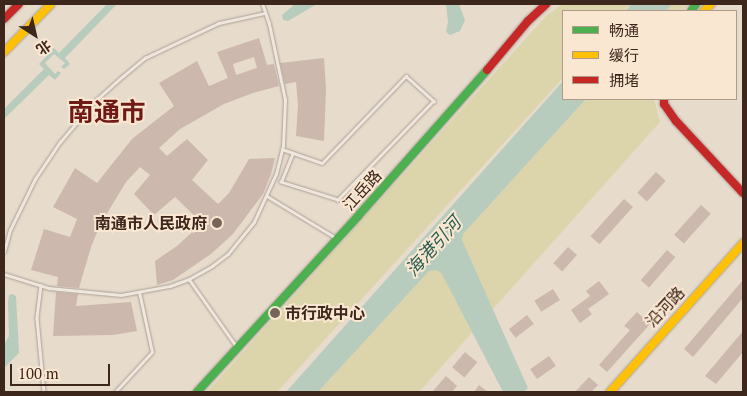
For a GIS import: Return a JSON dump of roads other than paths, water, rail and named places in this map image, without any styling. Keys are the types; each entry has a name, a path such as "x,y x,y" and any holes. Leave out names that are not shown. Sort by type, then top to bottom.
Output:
{"street":[{"path":"4,19 19,4"},
{"path":"4,52 51,4"},
{"name":"江岳路","path":"197,392 337,239 540,5"},
{"path":"664,100 664,104 676,122 743,193"},
{"name":"沿河路","path":"610,392 743,243"}],"lane":[{"path":"4,274 41,286 121,295 170,286 189,279 228,254 254,222 267,196 282,149 285,100 262,4"},
{"path":"4,252 10,230 35,180 60,142 94,102 146,58 219,22 265,12"},
{"path":"282,149 322,163 406,76 434,101 338,200 281,182 293,153"},
{"path":"267,196 337,239"},
{"path":"189,279 238,348"},
{"path":"41,286 37,318 44,392"},
{"path":"115,392 152,352 139,292"}],"water":[{"path":"107,4 117,4 65,58 70,64 64,69 61,67 65,63 54,54 45,63 55,74 58,71 61,73 55,80 49,75 4,119 4,109 44,69 39,64 54,48 59,53"},
{"path":"295,4 317,4 288,21 283,20 282,15"},
{"path":"446,4 459,4 465,20 460,31 450,35 446,32 448,22"},
{"path":"632,4 672,4 667,10 626,10"},
{"name":"海港引河","path":"562,82 562,100 585,100 463,234 462,240 528,388 524,392 503,392 442,274 437,270 429,271 318,392 286,392"},
{"path":"9,295 16,296 19,353 4,368 4,345 9,336 8,303"}],"place":[{"name":"南通市人民政府","path":"217,223"},
{"name":"市行政中心","path":"275,313"}],"district":[{"name":"南通市","path":"107,112"}]}
